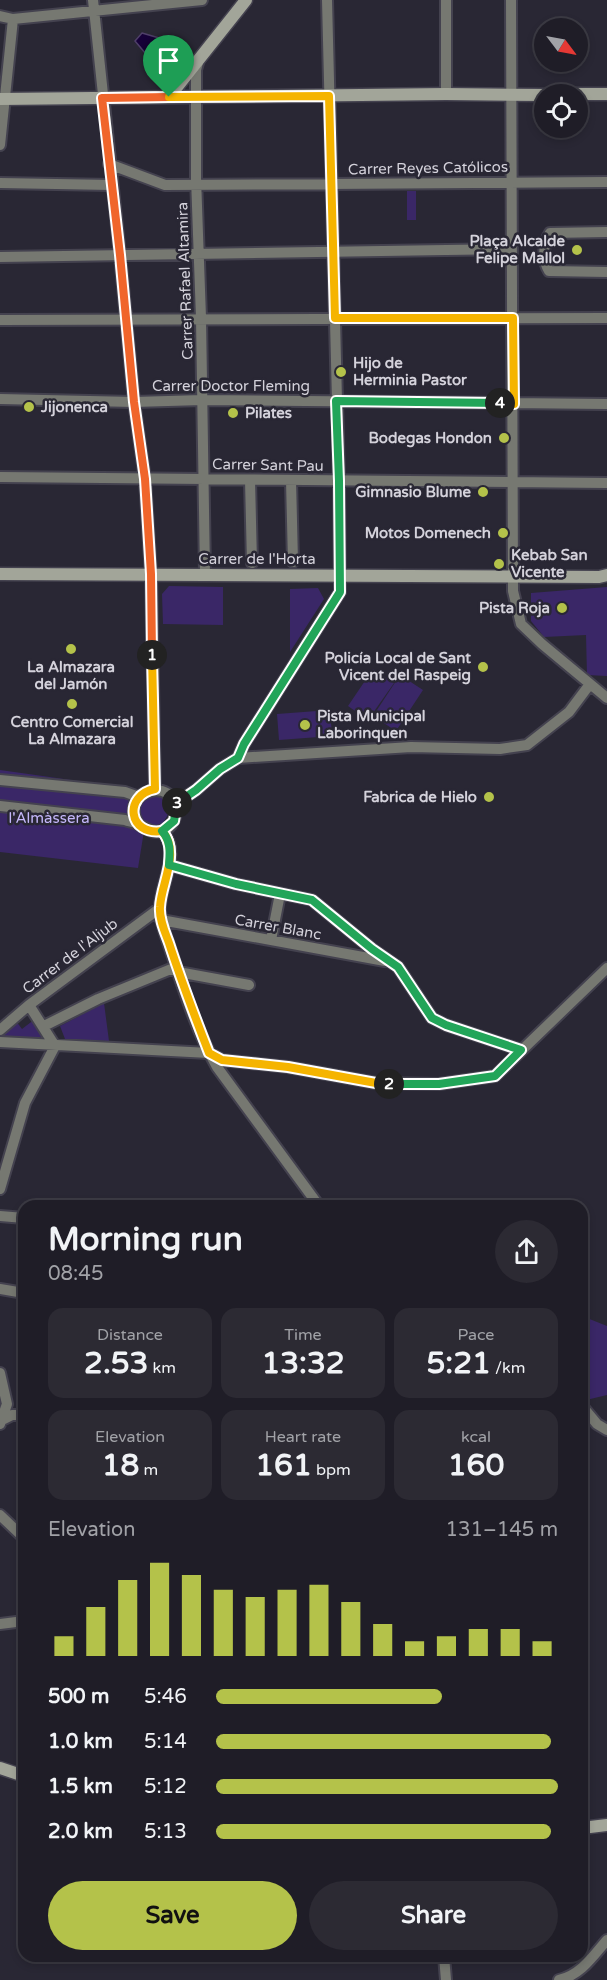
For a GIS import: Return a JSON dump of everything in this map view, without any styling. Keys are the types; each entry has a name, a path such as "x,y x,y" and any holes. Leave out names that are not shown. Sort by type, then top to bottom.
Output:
{"main road":[{"path":"169,97 246,0"},
{"path":"588,94 607,94"},
{"path":"2,99 534,95"},
{"name":"Carrer de l'Horta","path":"0,574 513,577 599,577 607,575"},
{"path":"0,1768 18,1774"},
{"path":"588,1827 607,1825"}],"street":[{"path":"93,0 134,402 145,479 151,574 155,789"},
{"path":"0,16 13,19 202,0"},
{"path":"238,758 244,744 340,592 327,0"},
{"path":"446,0 446,94"},
{"path":"511,0 514,598 522,624 542,644 607,698"},
{"path":"0,145 2,99 13,19"},
{"name":"Carrer Rafael Altamira","path":"199,57 196,70 197,186 205,574"},
{"name":"Carrer Reyes Católicos","path":"109,164 165,185 607,182"},
{"path":"0,183 112,185"},
{"path":"607,232 550,233 545,240 545,265 549,271 607,272"},
{"path":"0,257 511,249"},
{"path":"0,320 607,318"},
{"name":"Carrer Doctor Fleming","path":"0,399 134,402 202,400 607,404"},
{"name":"Carrer Sant Pau","path":"0,477 607,483"},
{"path":"250,480 252,563"},
{"path":"291,480 294,562"},
{"path":"175,804 238,758 411,747 500,749 527,745 569,712 590,684"},
{"path":"0,780 125,792 139,797"},
{"path":"0,806 125,820 153,832 162,831 174,821 175,804 169,794 155,789 148,790 139,797 134,805 134,815 138,824"},
{"path":"162,831 167,836 170,847 169,865 160,908 161,921 209,1053 315,1200"},
{"path":"169,865 236,884 312,900 398,967 432,1018 446,1025 521,1050"},
{"path":"271,940 280,894"},
{"name":"Carrer de l'Aljub","path":"0,1030 29,1005 160,908"},
{"name":"Carrer Blanc","path":"161,921 389,962"},
{"path":"0,1042 209,1053 222,1060 288,1067 376,1083 439,1084 495,1076 607,968"},
{"path":"44,1026 98,999 171,969 249,985"},
{"path":"29,1005 55,1046"},
{"path":"0,1189 25,1103 55,1046"},
{"path":"0,1216 18,1218"},
{"path":"0,1289 18,1292"},
{"path":"0,1373 7,1404 1,1422"},
{"path":"588,1413 597,1424 607,1430"},
{"path":"1,1422 12,1415 18,1415"},
{"path":"0,1515 18,1532"},
{"path":"0,1624 18,1622"},
{"path":"560,1980 572,1977 584,1967 607,1940"},
{"path":"444,1962 446,1980"}],"green space":[{"path":"407,191 416,191 416,220 407,220"},
{"path":"169,586 223,587 223,625 163,624 162,594"},
{"path":"607,587 607,676 587,675 586,635 544,637 531,621 531,593"},
{"path":"318,588 324,599 290,652 290,589"},
{"path":"373,669 394,683 368,720 348,706"},
{"path":"400,675 423,690 396,731 373,716"},
{"name":"Pista Municipal Laborinquen","path":"330,710 332,736 279,740 277,714"},
{"name":"l'Almàssera","path":"0,770 156,792 166,798 170,811 163,823 152,827 145,825 138,868 0,852"},
{"path":"104,1003 109,1041 65,1039 60,1026"},
{"path":"35,1019 45,1033 43,1037 5,1037 3,1034 16,1021 22,1029"},
{"path":"588,1318 607,1326 607,1395 588,1400"}],"shaded area":[{"path":"142,33 159,38 146,54 135,41"}],"place":[{"name":"Plaça Alcalde Felipe Mallol","path":"577,250"},
{"name":"Hijo de Herminia Pastor","path":"341,372"},
{"name":"Jijonenca","path":"29,407"},
{"name":"Pilates","path":"233,413"},
{"name":"Bodegas Hondon","path":"504,438"},
{"name":"Gimnasio Blume","path":"483,492"},
{"name":"Motos Domenech","path":"503,533"},
{"name":"Kebab San Vicente","path":"499,564"},
{"name":"Pista Roja","path":"562,608"},
{"name":"La Almazara del Jamón","path":"71,649"},
{"name":"Policía Local de Sant Vicent del Raspeig","path":"483,667"},
{"name":"Centro Comercial La Almazara","path":"72,704"},
{"name":"Pista Municipal Laborinquen","path":"305,725"},
{"name":"Fabrica de Hielo","path":"489,797"}],"route":[{"path":"169,97 102,98 134,402 145,479 151,574 155,789 148,790 139,797 134,805 134,815 135,820 145,830 162,831 167,836 170,847 169,865 160,908 161,921 209,1053 222,1060 288,1067 376,1083 407,1085 439,1084 495,1076 521,1050 446,1025 432,1018 398,967 312,900 236,884 169,865 170,847 167,836 162,831 174,821 175,804 238,758 244,744 340,592 336,401 514,404 513,318 335,318 329,96 169,97"}]}
